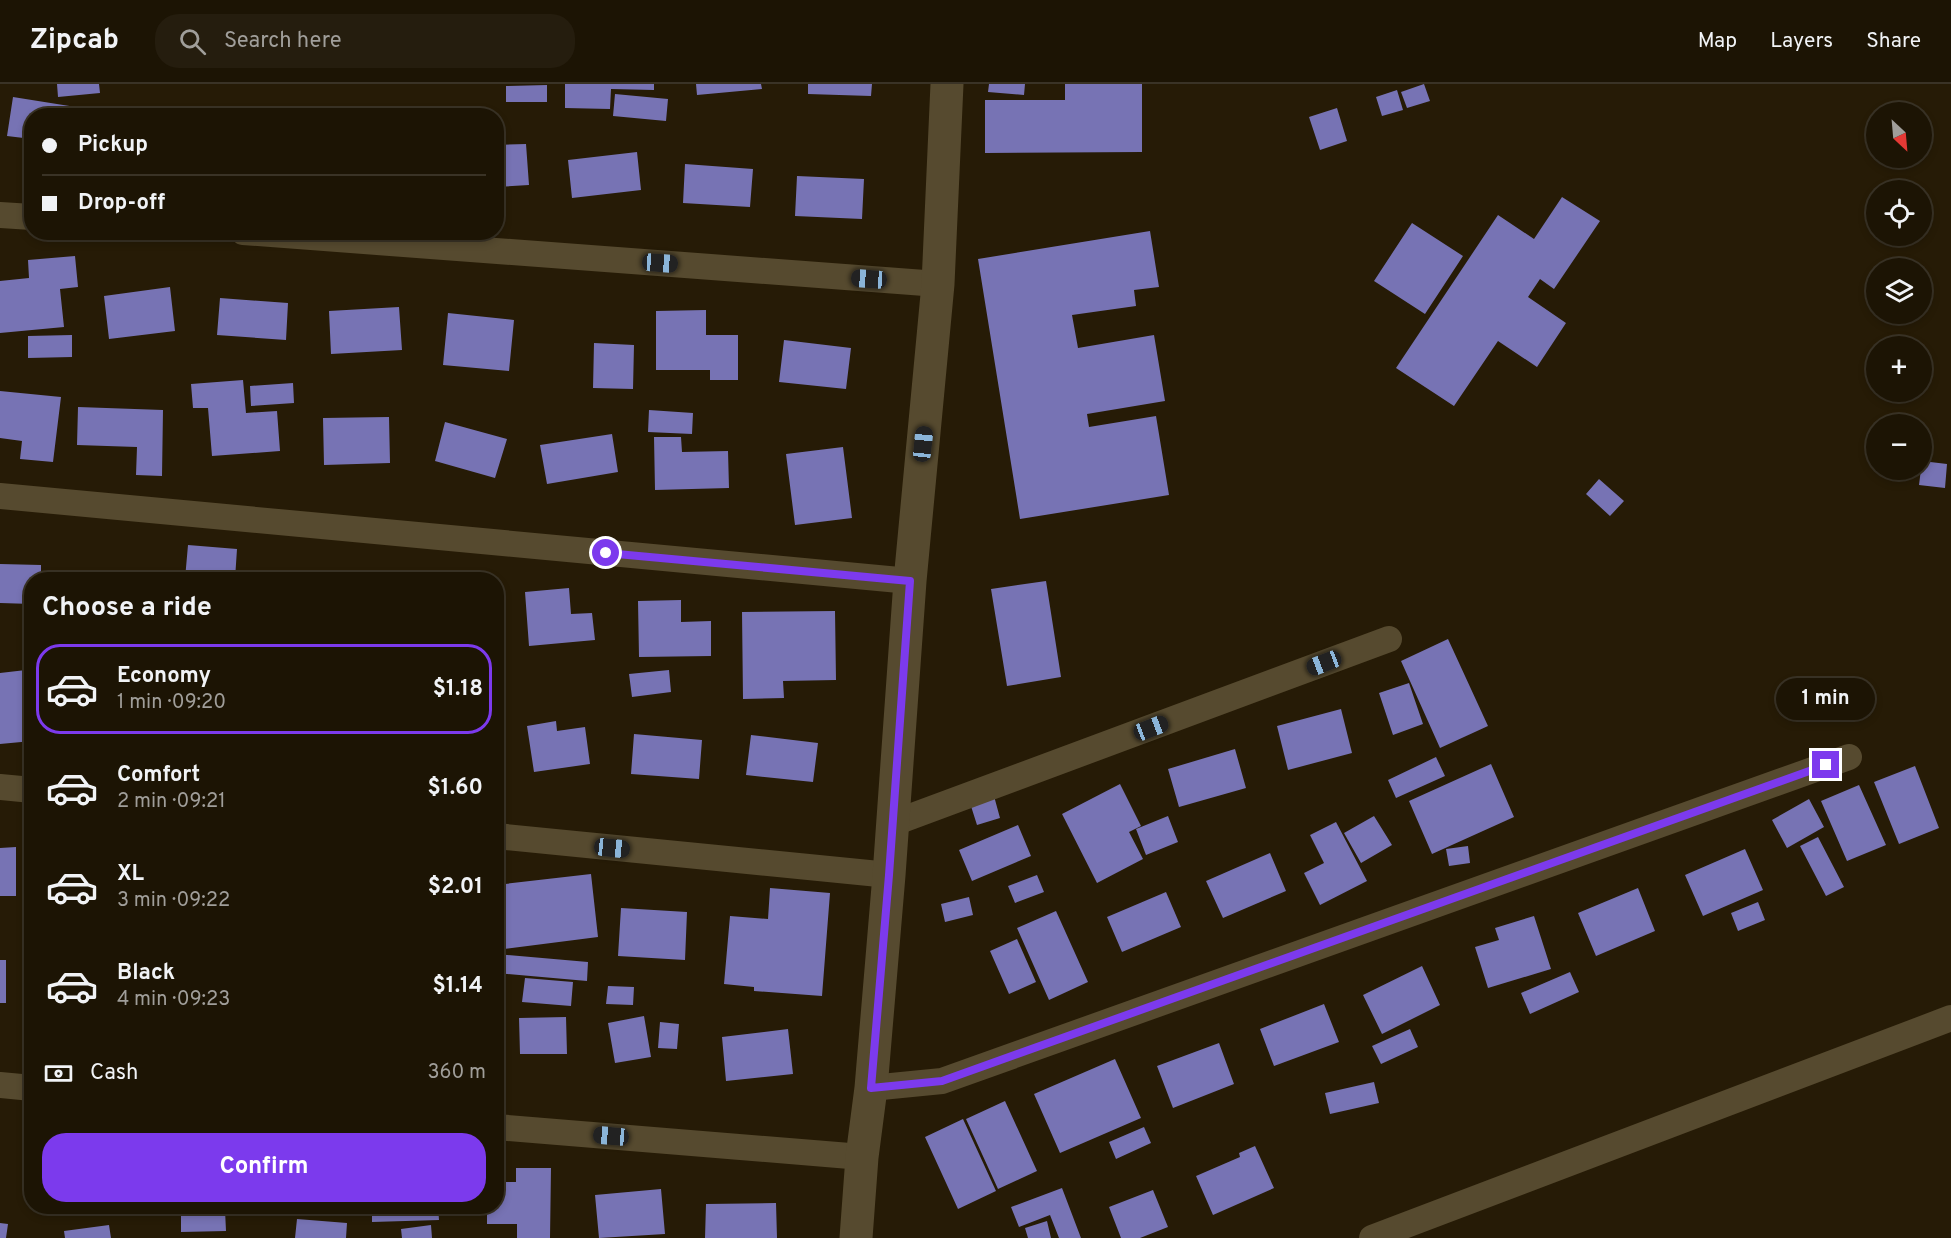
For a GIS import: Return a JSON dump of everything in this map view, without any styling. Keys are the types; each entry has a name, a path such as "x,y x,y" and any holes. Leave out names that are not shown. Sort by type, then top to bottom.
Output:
{"street":[{"path":"856,1238 889,875 910,581 938,284 947,84"},
{"path":"0,214 24,216"},
{"path":"350,240 938,284"},
{"path":"0,496 910,581"},
{"path":"891,824 1389,639"},
{"path":"871,1088 942,1081 1849,757"},
{"path":"0,787 24,789"},
{"path":"504,837 889,875"},
{"path":"1372,1238 1951,1018"},
{"path":"0,1085 24,1087"},
{"path":"504,1128 862,1157"}],"building":[{"path":"57,84 99,84 100,93 58,97"},
{"path":"565,84 654,84 654,90 611,89 610,109 565,108"},
{"path":"696,84 761,84 762,89 697,95"},
{"path":"808,84 872,84 871,96 808,94"},
{"path":"989,84 1025,84 1024,95 988,92"},
{"path":"1065,84 1142,84 1142,152 985,153 985,100 1065,100"},
{"path":"1424,84 1430,101 1407,108 1401,92"},
{"path":"547,85 547,102 506,102 506,86"},
{"path":"1397,90 1403,110 1382,116 1376,97"},
{"path":"615,94 668,99 666,121 613,116"},
{"path":"13,97 82,108 24,108 24,138 7,136"},
{"path":"432,106 432,108 389,108"},
{"path":"1337,108 1347,141 1320,150 1309,117"},
{"path":"526,144 529,185 504,187 504,145"},
{"path":"637,152 641,190 572,198 568,160"},
{"path":"685,164 753,169 750,207 683,203"},
{"path":"797,176 864,179 862,219 795,216"},
{"path":"1562,197 1600,221 1554,289 1540,279 1528,297 1566,323 1537,367 1498,341 1454,406 1396,368 1498,215 1534,239"},
{"path":"1412,223 1463,256 1425,314 1374,281"},
{"path":"1150,231 1159,287 1134,290 1136,306 1072,315 1078,348 1154,335 1165,401 1087,414 1089,427 1156,416 1169,495 1020,519 978,259"},
{"path":"75,256 78,287 60,289 64,327 0,333 0,281 29,278 28,260"},
{"path":"170,287 175,331 109,339 104,296"},
{"path":"220,298 288,303 286,340 217,335"},
{"path":"399,307 402,350 331,354 329,311"},
{"path":"706,310 706,335 738,335 738,380 710,380 710,370 656,370 656,311"},
{"path":"448,313 514,320 509,371 443,365"},
{"path":"72,335 72,357 28,358 28,336"},
{"path":"784,340 851,348 846,389 779,382"},
{"path":"594,343 634,345 633,389 593,388"},
{"path":"243,380 246,413 277,411 280,451 212,456 208,408 193,408 191,384"},
{"path":"293,383 294,403 251,406 250,386"},
{"path":"0,391 61,397 53,462 20,459 22,441 0,438"},
{"path":"78,407 163,410 162,476 136,475 137,447 77,445"},
{"path":"649,410 693,413 692,434 648,432"},
{"path":"389,417 390,463 324,465 323,418"},
{"path":"445,422 507,439 495,478 435,461"},
{"path":"612,434 618,472 547,484 540,445"},
{"path":"654,437 681,437 682,452 728,451 729,488 655,490"},
{"path":"843,447 852,518 795,525 786,454"},
{"path":"1932,462 1947,464 1945,488 1919,485 1920,480 1932,480"},
{"path":"1599,479 1624,501 1610,516 1586,494"},
{"path":"188,545 237,549 235,572 186,572"},
{"path":"0,564 41,565 41,572 24,572 24,604 0,603"},
{"path":"1046,581 1061,677 1007,686 991,589"},
{"path":"569,588 571,614 592,613 595,640 529,646 525,592"},
{"path":"681,600 681,622 711,621 711,656 639,657 638,601"},
{"path":"835,611 836,680 783,681 784,698 743,699 742,612"},
{"path":"1448,639 1488,726 1440,748 1401,661"},
{"path":"24,670 24,742 0,744 0,673"},
{"path":"669,670 671,692 632,697 629,674"},
{"path":"1409,683 1423,724 1393,735 1379,693"},
{"path":"1341,709 1352,753 1288,770 1277,726"},
{"path":"556,721 557,731 585,727 590,764 534,772 527,726"},
{"path":"634,734 702,740 699,779 631,774"},
{"path":"751,735 818,743 813,782 746,775"},
{"path":"1235,749 1246,788 1179,807 1168,769"},
{"path":"1436,757 1445,776 1396,798 1388,780"},
{"path":"1491,764 1514,817 1432,854 1409,801"},
{"path":"1915,766 1939,828 1899,844 1874,782"},
{"path":"1120,784 1141,826 1129,832 1143,859 1097,883 1062,814"},
{"path":"1859,785 1886,845 1847,861 1821,801"},
{"path":"994,796 1000,818 977,825 970,803"},
{"path":"1809,799 1824,827 1787,848 1772,820"},
{"path":"1168,816 1178,842 1146,855 1136,829"},
{"path":"1374,816 1392,845 1361,863 1344,833"},
{"path":"1336,822 1367,881 1320,905 1304,873 1324,863 1310,835"},
{"path":"1018,825 1031,856 972,881 959,850"},
{"path":"1818,837 1844,887 1826,896 1800,846"},
{"path":"1468,846 1470,863 1449,866 1446,849"},
{"path":"16,847 16,896 0,896 0,848"},
{"path":"1745,849 1763,890 1703,916 1685,875"},
{"path":"1270,853 1286,891 1223,918 1206,881"},
{"path":"591,874 598,937 504,949 504,884"},
{"path":"1037,875 1044,892 1015,903 1008,886"},
{"path":"770,888 830,893 822,996 754,991 754,987 724,984 730,916 768,919"},
{"path":"1638,888 1655,931 1596,956 1578,913"},
{"path":"1166,892 1181,927 1122,952 1107,917"},
{"path":"969,897 973,915 945,922 941,904"},
{"path":"1758,902 1765,920 1738,931 1731,913"},
{"path":"621,908 687,912 685,960 618,956"},
{"path":"1056,911 1088,982 1049,1000 1017,928"},
{"path":"1534,916 1551,969 1488,988 1475,947 1499,940 1495,928"},
{"path":"1017,939 1036,982 1009,994 990,951"},
{"path":"504,955 588,962 587,981 504,974"},
{"path":"0,960 6,960 6,1003 0,1003"},
{"path":"1422,966 1440,1005 1382,1034 1363,995"},
{"path":"1570,972 1579,992 1530,1014 1521,993"},
{"path":"525,978 573,982 571,1006 522,1002"},
{"path":"608,986 634,987 633,1005 606,1004"},
{"path":"1324,1004 1339,1042 1274,1066 1260,1029"},
{"path":"644,1016 651,1057 615,1063 608,1023"},
{"path":"566,1017 567,1054 520,1054 519,1018"},
{"path":"660,1022 679,1024 677,1049 658,1048"},
{"path":"788,1029 793,1074 726,1081 722,1037"},
{"path":"1410,1029 1418,1047 1381,1064 1372,1046"},
{"path":"1219,1043 1234,1084 1173,1108 1157,1066"},
{"path":"1115,1059 1141,1118 1060,1153 1034,1094"},
{"path":"1374,1082 1379,1103 1330,1114 1325,1093"},
{"path":"1005,1101 1037,1171 998,1189 966,1119"},
{"path":"963,1119 996,1191 958,1209 925,1137"},
{"path":"1144,1127 1151,1143 1116,1159 1109,1142"},
{"path":"1255,1146 1274,1188 1213,1215 1196,1176 1240,1157 1239,1153"},
{"path":"516,1168 551,1168 550,1238 517,1238 517,1224 487,1224 487,1214 504,1214 504,1182 516,1182"},
{"path":"1062,1188 1081,1238 1059,1238 1050,1215 1019,1227 1011,1207"},
{"path":"661,1189 665,1234 599,1238 595,1195"},
{"path":"1153,1190 1168,1227 1140,1238 1121,1238 1109,1207"},
{"path":"776,1203 777,1238 705,1238 706,1204"},
{"path":"65,1214 112,1214 112,1215"},
{"path":"181,1214 225,1214 226,1231 181,1232"},
{"path":"372,1214 439,1214 439,1220 372,1222"},
{"path":"297,1219 347,1223 346,1238 295,1238"},
{"path":"1047,1221 1051,1238 1028,1238 1025,1228"},
{"path":"0,1223 8,1224 6,1238 0,1238"},
{"path":"109,1225 111,1238 65,1238 64,1231"},
{"path":"431,1225 432,1238 402,1238 401,1229"}],"route":[{"path":"606,553 910,581 871,1088 942,1081 1826,765"}]}
